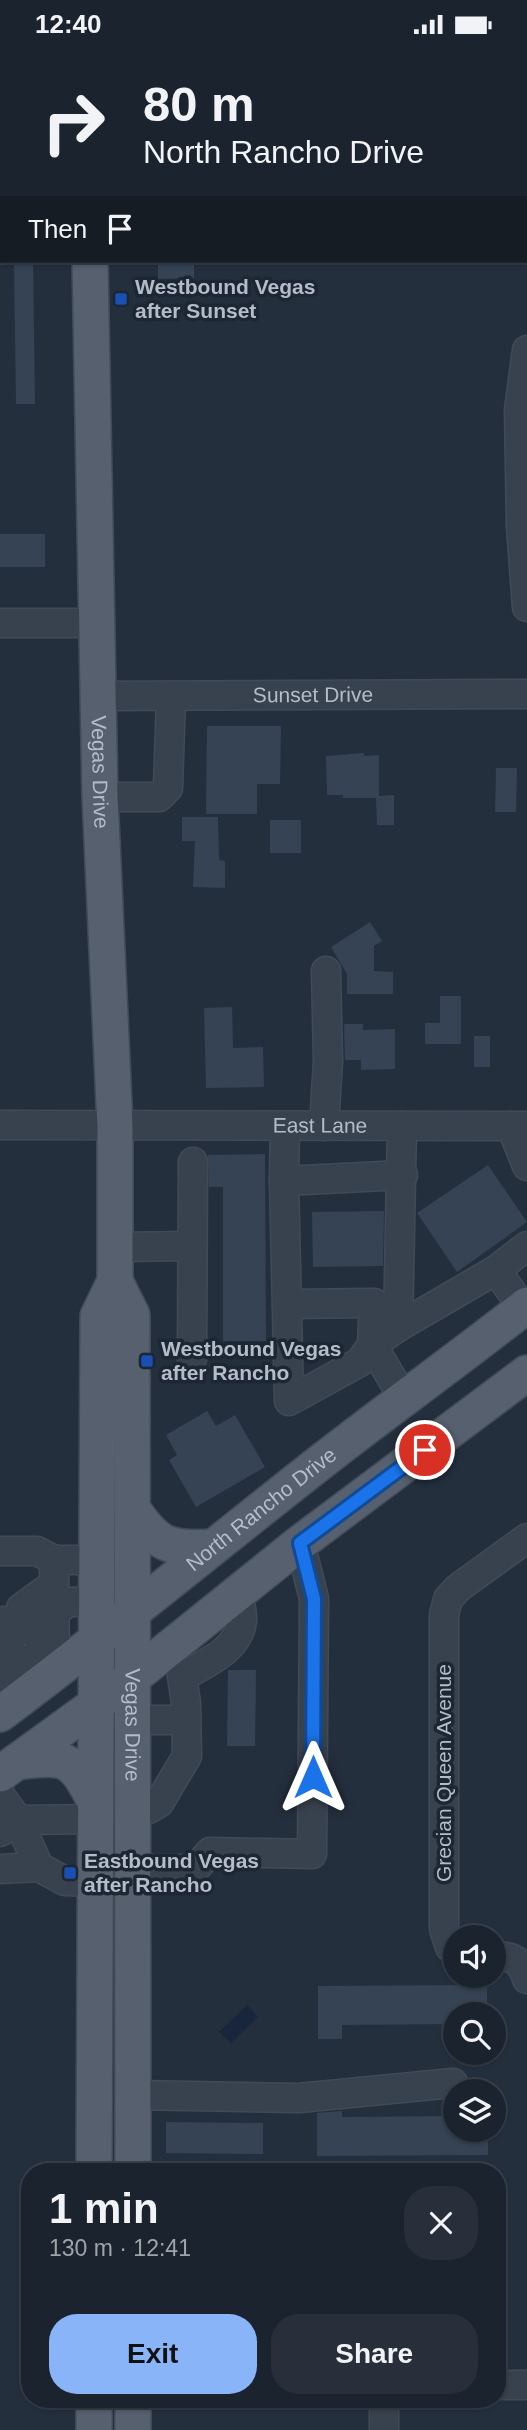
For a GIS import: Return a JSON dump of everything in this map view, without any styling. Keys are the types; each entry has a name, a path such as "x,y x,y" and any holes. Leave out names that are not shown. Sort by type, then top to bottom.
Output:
{"main road":[{"name":"Vegas Drive","path":"90,263 100,797 115,1126 115,1281 98,1316 94,2163"},
{"name":"Vegas Drive","path":"115,1281 132,1315 134,2163"},
{"name":"North Rancho Drive","path":"0,1714 55,1657 96,1642 212,1547 404,1397 525,1307"},
{"path":"8,1768 132,1678 173,1664 238,1593 300,1543 527,1373"},
{"path":"132,1507 153,1535 165,1543 191,1548 212,1547"},
{"path":"8,1768 45,1759 62,1760 73,1766 84,1780 95,1811"},
{"path":"94,2408 94,2430"},
{"path":"133,2408 133,2430"}],"street":[{"path":"527,350 519,410 521,526 527,607"},
{"path":"0,623 97,623"},
{"name":"Sunset Drive","path":"98,696 527,694"},
{"path":"100,797 159,797 168,788 172,696"},
{"path":"324,1126 328,1061 326,971"},
{"name":"East Lane","path":"0,1125 519,1126"},
{"path":"285,1126 289,1401 360,1362 372,1345 496,1270 527,1246"},
{"path":"398,1327 402,1126"},
{"path":"519,1126 527,1166"},
{"path":"192,1359 193,1162"},
{"path":"284,1181 403,1175"},
{"path":"115,1247 192,1246"},
{"path":"496,1270 525,1307"},
{"path":"287,1304 374,1303 372,1345 404,1397"},
{"name":"Grecian Queen Avenue","path":"444,1925 444,1615 448,1599 458,1588 527,1538"},
{"path":"132,1869 195,1870 210,1852 312,1854 314,1599 300,1543"},
{"path":"0,1551 37,1551 54,1585 69,1602 96,1602"},
{"path":"10,1630 54,1585 97,1560"},
{"path":"0,1683 55,1657 54,1585"},
{"path":"132,1813 149,1809 159,1803 187,1756 186,1720 173,1664"},
{"path":"132,1720 186,1720"},
{"path":"0,1795 9,1826 40,1867 65,1881 94,1882"},
{"path":"9,1826 95,1811"},
{"path":"0,1868 40,1867"},
{"path":"506,1956 525,1972"},
{"path":"134,2095 299,2098 443,2084"},
{"path":"506,2385 527,2385"},
{"path":"384,2408 384,2430"}],"water":[{"path":"247,2005 258,2017 231,2043 219,2032"}],"building":[{"path":"14,263 33,263 35,404 16,404"},
{"path":"158,263 194,263 194,278 158,279"},
{"path":"0,534 45,534 45,567 0,567"},
{"path":"207,726 281,726 280,784 257,784 257,814 206,814"},
{"path":"364,753 364,756 379,755 379,796 394,795 394,825 377,825 376,798 327,795 326,756"},
{"path":"496,768 517,768 516,812 495,812"},
{"path":"182,817 218,817 219,860 225,861 225,888 193,887 195,841 182,841"},
{"path":"270,820 301,820 301,853 270,853"},
{"path":"370,922 382,941 374,946 374,971 393,972 393,994 347,994 347,974 331,947"},
{"path":"440,996 461,996 461,1044 425,1044 425,1023 440,1023"},
{"path":"232,1007 233,1048 263,1047 264,1087 206,1088 204,1008"},
{"path":"344,1024 363,1024 363,1030 395,1029 395,1069 361,1070 361,1060 345,1060"},
{"path":"474,1036 490,1036 490,1067 474,1067"},
{"path":"265,1154 266,1341 223,1341 223,1187 209,1187 208,1155"},
{"path":"488,1165 527,1222 457,1272 417,1213"},
{"path":"384,1211 383,1266 313,1267 312,1212"},
{"path":"207,1411 216,1426 235,1415 265,1467 196,1507 169,1460 177,1455 166,1435"},
{"path":"228,1670 256,1670 255,1746 227,1746"},
{"path":"443,1985 443,1988 487,1988 487,2002 443,2002 443,2024 342,2025 342,2039 318,2039 318,1986"},
{"path":"342,2111 342,2117 443,2116 443,2142 488,2142 488,2155 317,2156 317,2113"},
{"path":"166,2122 263,2123 263,2154 166,2153"}],"place":[{"name":"Westbound Vegas after Sunset","path":"121,299"},
{"name":"Westbound Vegas after Rancho","path":"147,1361"},
{"name":"Eastbound Vegas after Rancho","path":"70,1873"}],"route":[{"path":"313,1777 314,1599 300,1543 425,1450"}]}
